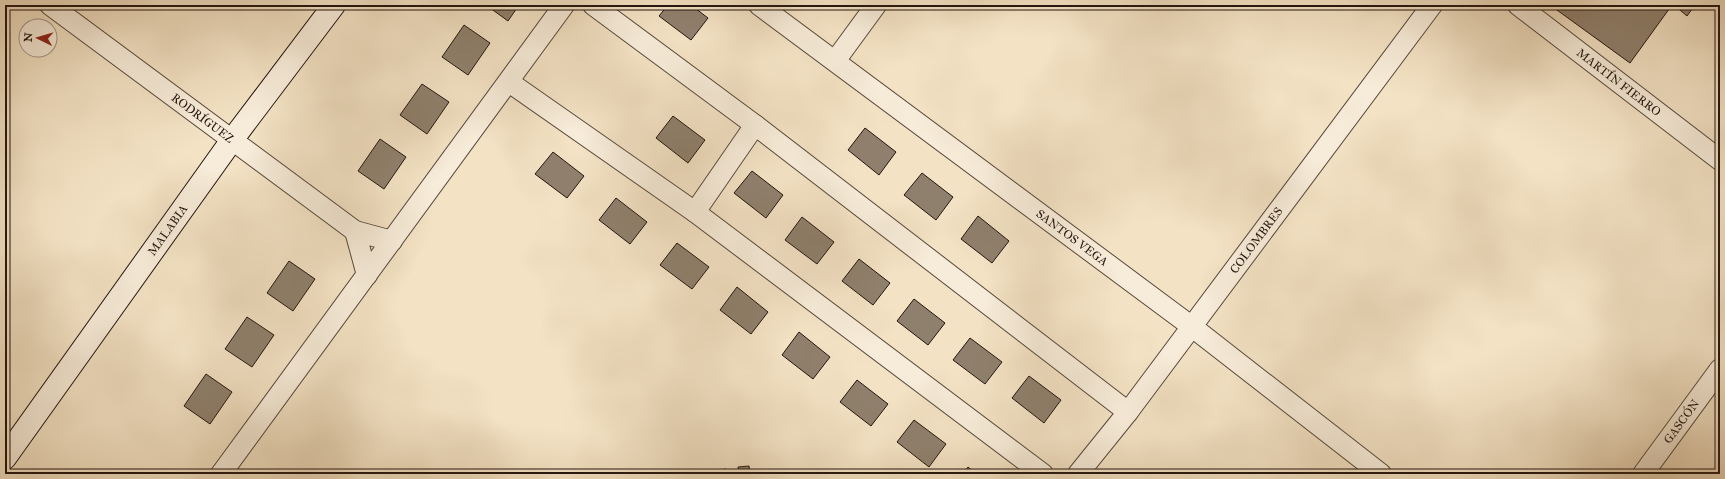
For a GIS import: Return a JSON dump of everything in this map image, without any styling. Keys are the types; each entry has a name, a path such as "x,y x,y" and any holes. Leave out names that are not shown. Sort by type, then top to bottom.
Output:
{"main road":[{"name":"MALABIA","path":"5,458 232,140 334,5"}],"street":[{"name":"RODRÍGUEZ","path":"50,5 355,231"},
{"path":"221,474 564,5"},
{"path":"593,5 755,125 1128,412"},
{"name":"SANTOS VEGA","path":"759,5 1191,326 1381,474"},
{"path":"835,61 876,5"},
{"name":"COLOMBRES","path":"1078,474 1128,412 1432,5"},
{"name":"MARTÍN FIERRO","path":"1518,5 1720,160"},
{"path":"509,82 696,212 1043,474"},
{"path":"696,212 755,125"},
{"path":"355,231 392,241"},
{"path":"355,231 367,275"},
{"name":"GASCÓN","path":"1642,474 1720,369"}],"building":[{"path":"486,5 519,5 508,21"},
{"path":"668,5 691,5 708,18 691,40 659,16"},
{"path":"1550,5 1672,5 1630,63"},
{"path":"1674,5 1695,5 1687,16"},
{"path":"464,25 490,43 468,75 442,57"},
{"path":"422,84 449,102 427,134 400,115"},
{"path":"673,116 705,140 688,163 656,138"},
{"path":"865,128 896,152 879,175 848,150"},
{"path":"380,139 406,157 384,189 358,171"},
{"path":"553,152 584,176 567,198 535,174"},
{"path":"752,171 783,195 766,218 734,193"},
{"path":"922,173 953,197 936,220 904,195"},
{"path":"616,198 647,222 630,244 599,220"},
{"path":"978,216 1009,241 992,263 961,239"},
{"path":"802,217 834,242 817,264 785,240"},
{"path":"677,243 709,267 692,289 660,265"},
{"path":"859,259 890,283 873,305 842,281"},
{"path":"289,261 315,279 293,311 267,293"},
{"path":"737,287 768,312 751,334 720,310"},
{"path":"914,299 945,323 928,345 897,321"},
{"path":"247,317 274,335 252,367 225,349"},
{"path":"799,332 830,357 813,379 782,355"},
{"path":"970,338 1002,362 985,384 953,360"},
{"path":"206,374 232,392 210,424 184,406"},
{"path":"1029,376 1061,400 1044,423 1012,398"},
{"path":"857,380 888,404 871,426 840,402"},
{"path":"914,420 946,444 929,467 897,442"},
{"path":"749,466 750,474 739,474 738,467"},
{"path":"968,467 976,474 963,474"},
{"path":"726,469 727,474 714,474 713,471"}]}
